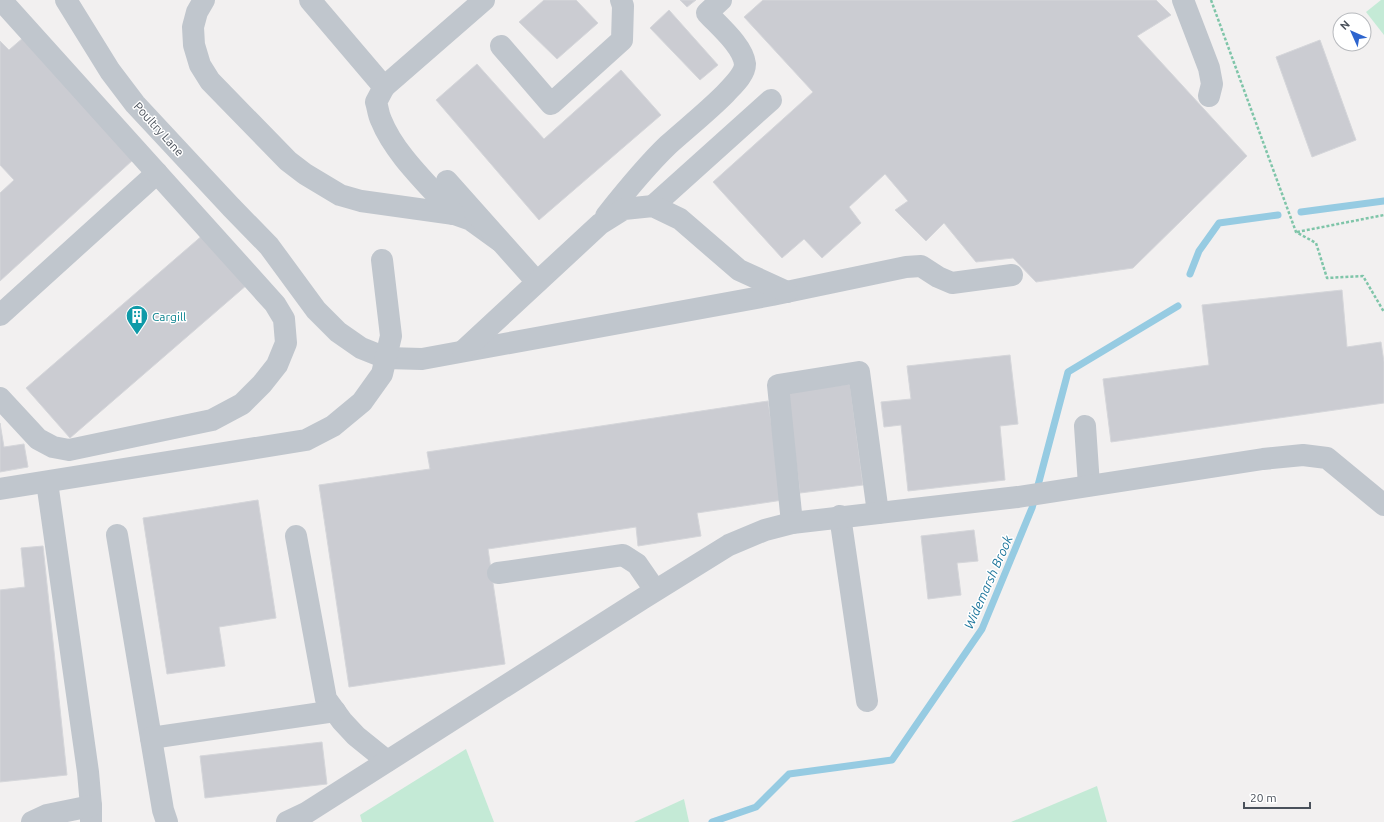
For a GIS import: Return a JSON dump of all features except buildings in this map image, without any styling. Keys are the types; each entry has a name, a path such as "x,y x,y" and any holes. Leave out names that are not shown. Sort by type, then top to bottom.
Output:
{"street":[{"path":"0,398 38,439 53,447 69,450 212,420 242,404 262,384 277,365 286,343 284,319 275,304 1,0"},
{"name":"Poultry Lane","path":"66,0 110,71 135,104 269,246 316,310 338,332 361,348 386,358"},
{"path":"204,0 197,12 193,27 194,45 200,65 210,81 288,160 305,174 340,195 361,201 454,214 471,220 500,241"},
{"path":"310,0 384,86"},
{"path":"454,214 405,159 389,137 380,119 376,102 384,86 484,0"},
{"path":"600,224 630,186 667,146 723,96 740,78 745,65 742,55 735,42 707,13 721,0"},
{"path":"1183,0 1209,68 1212,84 1209,96"},
{"path":"502,46 551,104 622,40 625,2"},
{"path":"653,206 772,100"},
{"path":"0,315 157,173"},
{"path":"447,181 537,282"},
{"path":"463,351 600,224 624,208 653,206 680,219 740,270 787,292"},
{"path":"0,489 306,440 333,426 362,402 382,374 391,336 382,260"},
{"path":"386,358 422,358 463,351 787,292 906,267 921,266 938,277 952,283 1012,275"},
{"path":"792,523 778,384 859,372 878,513"},
{"path":"1085,426 1089,485"},
{"path":"287,822 306,813 655,590 729,545 765,530 792,523 840,516 878,513 1018,496 1263,459 1303,455 1327,458 1384,505"},
{"path":"32,822 47,815 91,814 88,772 47,482"},
{"path":"840,516 867,702"},
{"path":"117,535 163,810 167,822"},
{"path":"296,536 326,699 356,736 387,761"},
{"path":"498,573 623,555 637,564 655,590"},
{"path":"151,738 335,711"}],"path":[{"path":"1211,0 1296,232 1316,243 1327,278 1363,276 1384,312"},
{"path":"1296,232 1384,215"}],"green space":[{"path":"1381,0 1384,0 1384,35 1372,20 1372,12 1366,12"},
{"path":"466,749 494,822 362,822 360,815"},
{"path":"1097,786 1107,822 1011,822"},
{"path":"684,799 689,822 634,822"}],"waterway":[{"name":"Widemarsh Brook","path":"1301,212 1384,201"},
{"name":"Widemarsh Brook","path":"1190,274 1199,251 1219,223 1278,215"},
{"name":"Widemarsh Brook","path":"712,822 756,807 789,774 892,760 982,629 1032,508 1068,372 1178,306"}],"place":[{"name":"Cargill","path":"137,336"}]}
